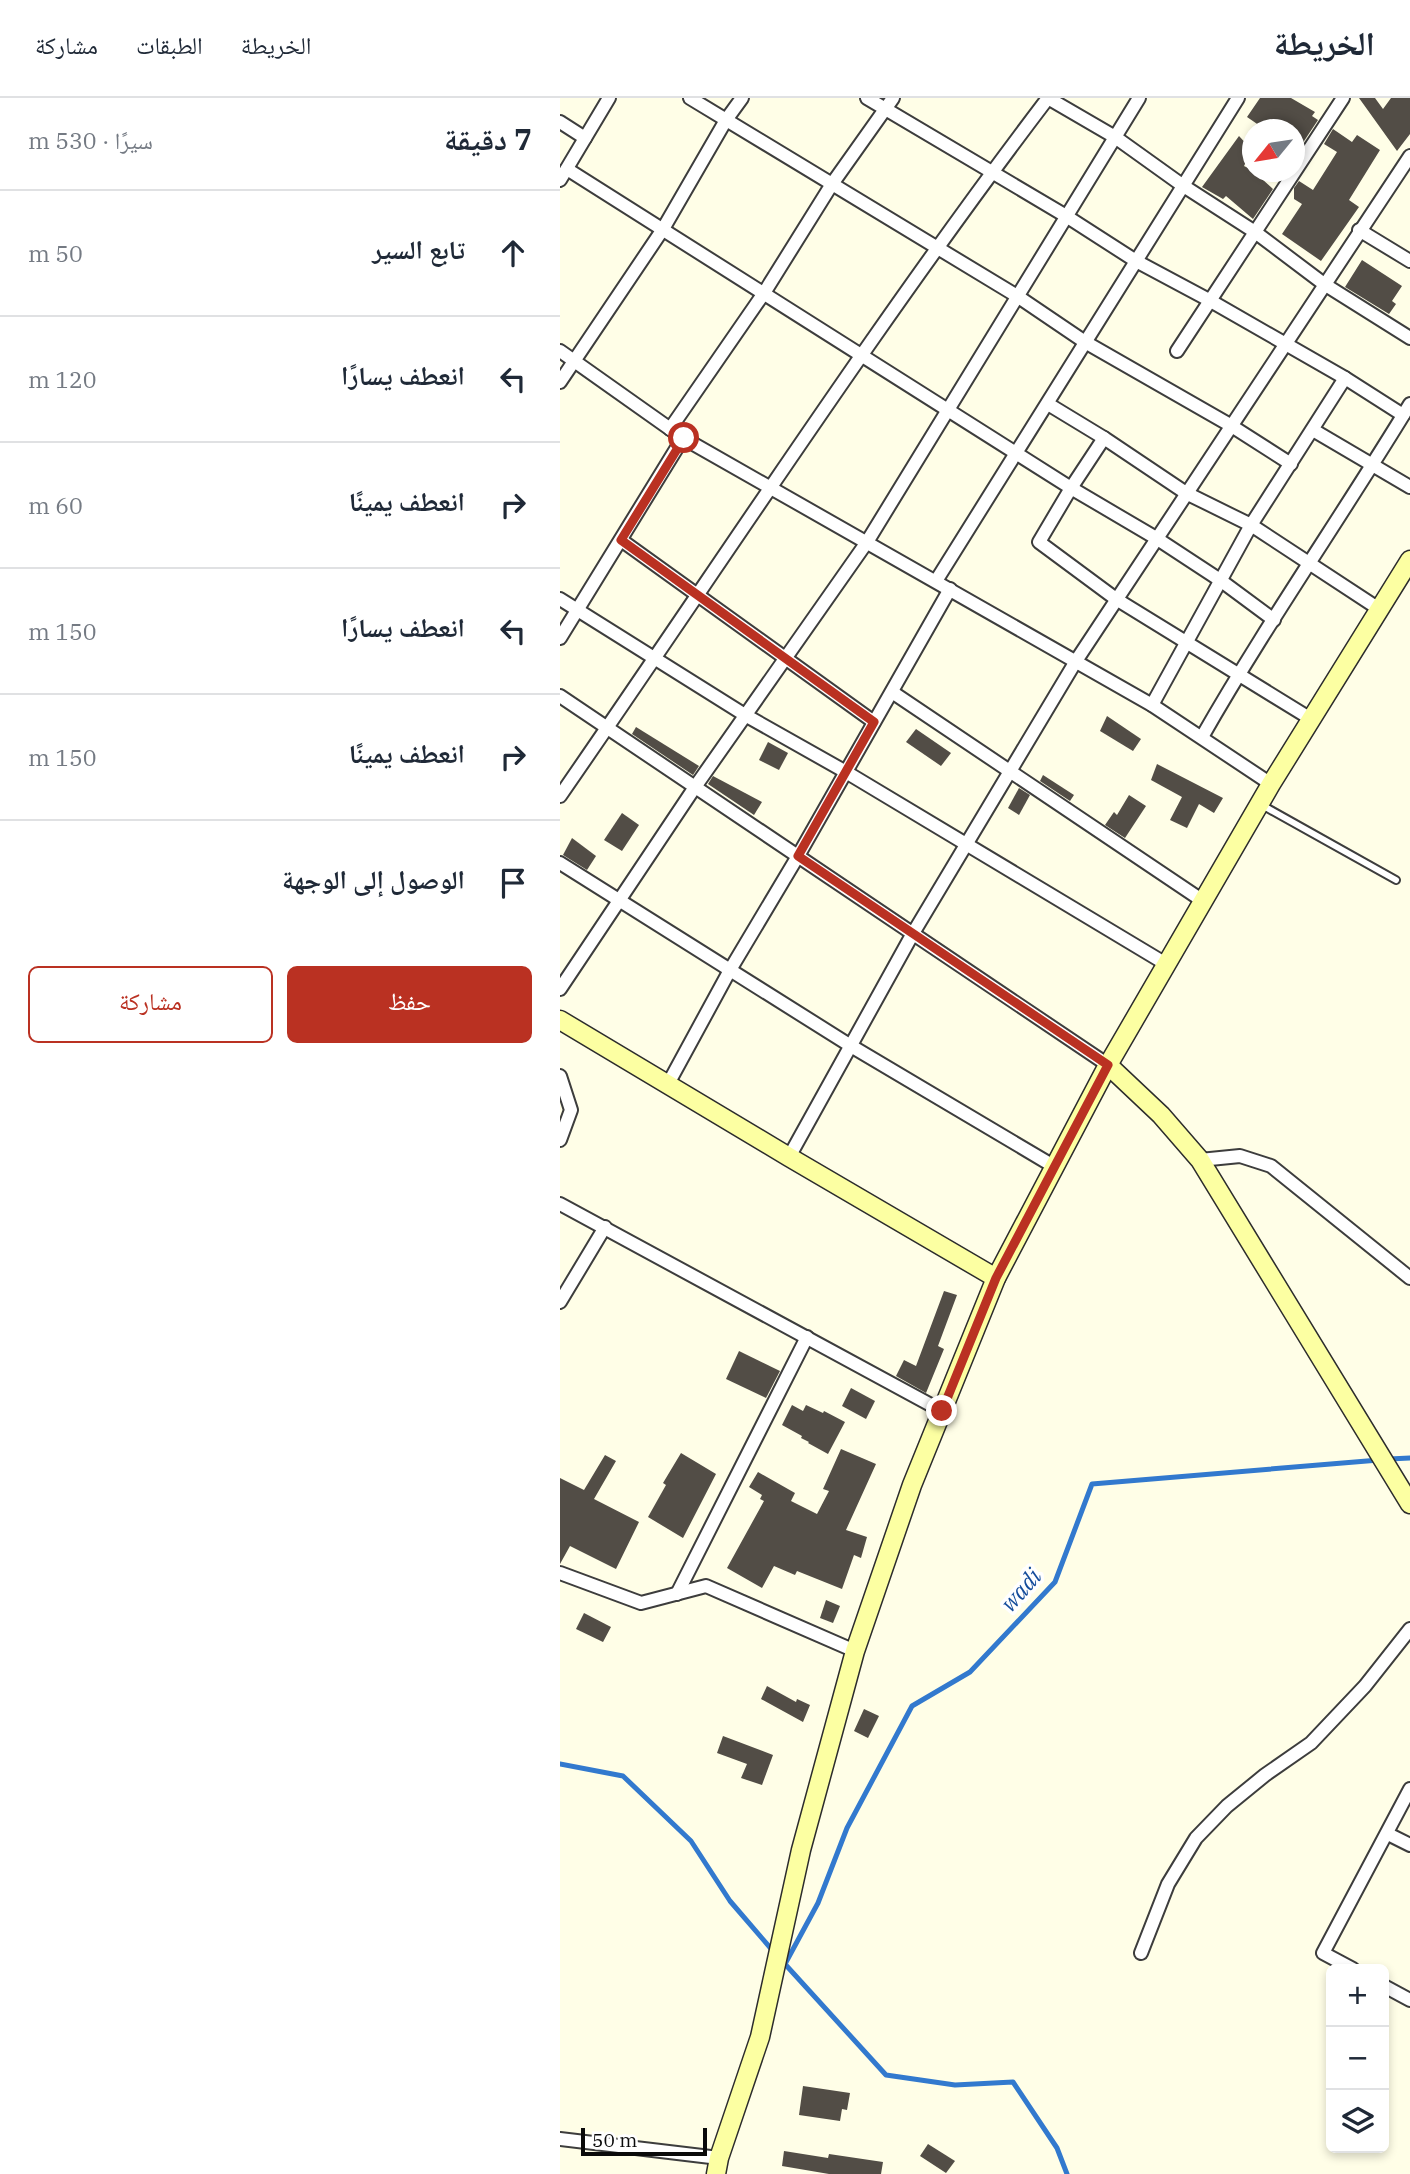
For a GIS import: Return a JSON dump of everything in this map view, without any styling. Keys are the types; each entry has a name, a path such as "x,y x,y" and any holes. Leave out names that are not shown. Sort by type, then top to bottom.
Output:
{"main road":[{"path":"718,2166 760,2038 801,1850 855,1651 912,1485 996,1278 1108,1065 1166,964 1271,784 1410,560"},
{"path":"562,1026 668,1084 996,1278"},
{"path":"1108,1065 1161,1115 1200,1160 1410,1504"}],"street":[{"path":"690,98 1017,296 1085,342 1230,425 1291,464"},
{"path":"560,382 663,229 726,120 742,98"},
{"path":"867,98 890,104 992,172 1136,261 1407,410 1238,673 1202,737"},
{"path":"560,796 861,355 1048,98 1115,137 1255,232 1324,284 1410,338"},
{"path":"560,989 695,787 867,542 1139,98"},
{"path":"936,580 1238,98"},
{"path":"1177,351 1343,98"},
{"path":"606,99 563,174 663,229 1071,488 1156,538 1274,620"},
{"path":"670,429 764,293 832,184 890,104"},
{"path":"560,122 585,138"},
{"path":"789,1157 912,935 1076,661 1359,230 1407,165"},
{"path":"1359,230 1410,261"},
{"path":"560,351 684,438 1152,705 1271,784"},
{"path":"1152,705 1251,525 1345,378"},
{"path":"1048,404 1186,493 1251,525 1379,609"},
{"path":"1313,430 1410,487"},
{"path":"560,638 684,438"},
{"path":"1104,438 1039,542 1116,599 1311,719"},
{"path":"621,540 874,722"},
{"path":"668,1084 730,970 950,589"},
{"path":"560,599 745,715 846,772 1166,964"},
{"path":"892,692 1203,901"},
{"path":"560,696 1108,1065"},
{"path":"560,863 851,1046 1055,1167"},
{"path":"560,1076 571,1110 560,1140"},
{"path":"1200,1160 1240,1156 1271,1166 1410,1278"},
{"path":"560,1204 942,1411"},
{"path":"560,1302 605,1227"},
{"path":"677,1594 807,1338"},
{"path":"560,1573 641,1603 706,1586 855,1651"},
{"path":"1141,1953 1168,1884 1196,1838 1227,1806 1265,1774 1311,1743 1365,1686 1410,1629"},
{"path":"1344,1964 1323,1953 1410,1789"},
{"path":"1388,1834 1410,1845"},
{"path":"1389,1989 1410,2000"},
{"path":"560,2139 718,2166"}],"lane":[{"path":"1259,804 1396,880"}],"building":[{"path":"1260,98 1291,98 1315,112 1312,116 1318,120 1305,140 1305,119 1247,117"},
{"path":"1359,98 1375,98 1383,109 1391,98 1410,98 1410,134 1397,151"},
{"path":"1333,129 1352,142 1357,135 1380,150 1349,200 1359,207 1321,261 1282,234 1302,204 1294,199 1294,188 1301,182 1313,190 1337,152 1324,144"},
{"path":"1239,136 1242,139 1242,182 1265,182 1273,189 1253,219 1226,196 1223,199 1202,187"},
{"path":"1362,260 1402,286 1392,301 1396,304 1389,314 1345,287"},
{"path":"1107,716 1141,739 1133,751 1100,731"},
{"path":"636,727 699,766 693,775 632,734"},
{"path":"916,729 951,753 941,766 906,742"},
{"path":"768,742 788,753 779,770 759,760"},
{"path":"1157,764 1223,798 1214,813 1199,804 1187,828 1170,820 1182,797 1151,780"},
{"path":"1043,775 1074,795 1070,801 1040,781"},
{"path":"713,776 762,802 754,815 708,784"},
{"path":"1019,788 1030,795 1019,815 1008,808"},
{"path":"1129,795 1146,806 1125,838 1105,825 1114,812 1117,815"},
{"path":"622,813 639,825 622,851 604,840"},
{"path":"572,838 596,856 587,870 563,855"},
{"path":"944,1291 957,1295 938,1346 944,1349 926,1393 896,1376 904,1360 916,1366"},
{"path":"739,1351 780,1371 766,1398 726,1379"},
{"path":"851,1388 875,1401 866,1419 842,1406"},
{"path":"792,1405 803,1411 806,1405 845,1422 828,1454 782,1425"},
{"path":"841,1449 876,1464 846,1530 867,1537 861,1558 854,1555 842,1589 797,1571 795,1575 774,1566 762,1588 727,1568 764,1501 760,1499 762,1495 749,1487 758,1472 795,1493 791,1501 817,1514 829,1491 823,1489"},
{"path":"681,1453 716,1474 683,1538 648,1517 666,1485 663,1483"},
{"path":"605,1455 616,1461 594,1499 639,1522 616,1569 570,1546 560,1564 560,1478 584,1490"},
{"path":"826,1600 840,1606 833,1623 820,1618"},
{"path":"584,1613 611,1627 603,1642 576,1629"},
{"path":"767,1686 796,1702 797,1699 810,1705 803,1722 761,1699"},
{"path":"864,1709 879,1716 868,1738 854,1731"},
{"path":"723,1736 773,1755 762,1785 741,1778 747,1764 717,1753"},
{"path":"803,2086 850,2093 847,2110 842,2109 840,2121 799,2115"},
{"path":"928,2144 955,2161 946,2173 920,2156"},
{"path":"784,2151 883,2162 881,2174 829,2174 782,2166"}],"waterway":[{"name":"wadi","path":"1389,1459 1410,1458"},
{"name":"wadi","path":"785,1964 818,1903 847,1828 912,1706 970,1672 1055,1582 1092,1484 1379,1460"},
{"name":"wadi","path":"560,1764 623,1776 691,1841 730,1901 773,1951"},
{"name":"wadi","path":"784,1963 886,2075 955,2085 1013,2082 1057,2148 1067,2174"}],"route":[{"path":"684,438 621,540 874,722 798,856 1108,1065 996,1278 942,1411"}]}
